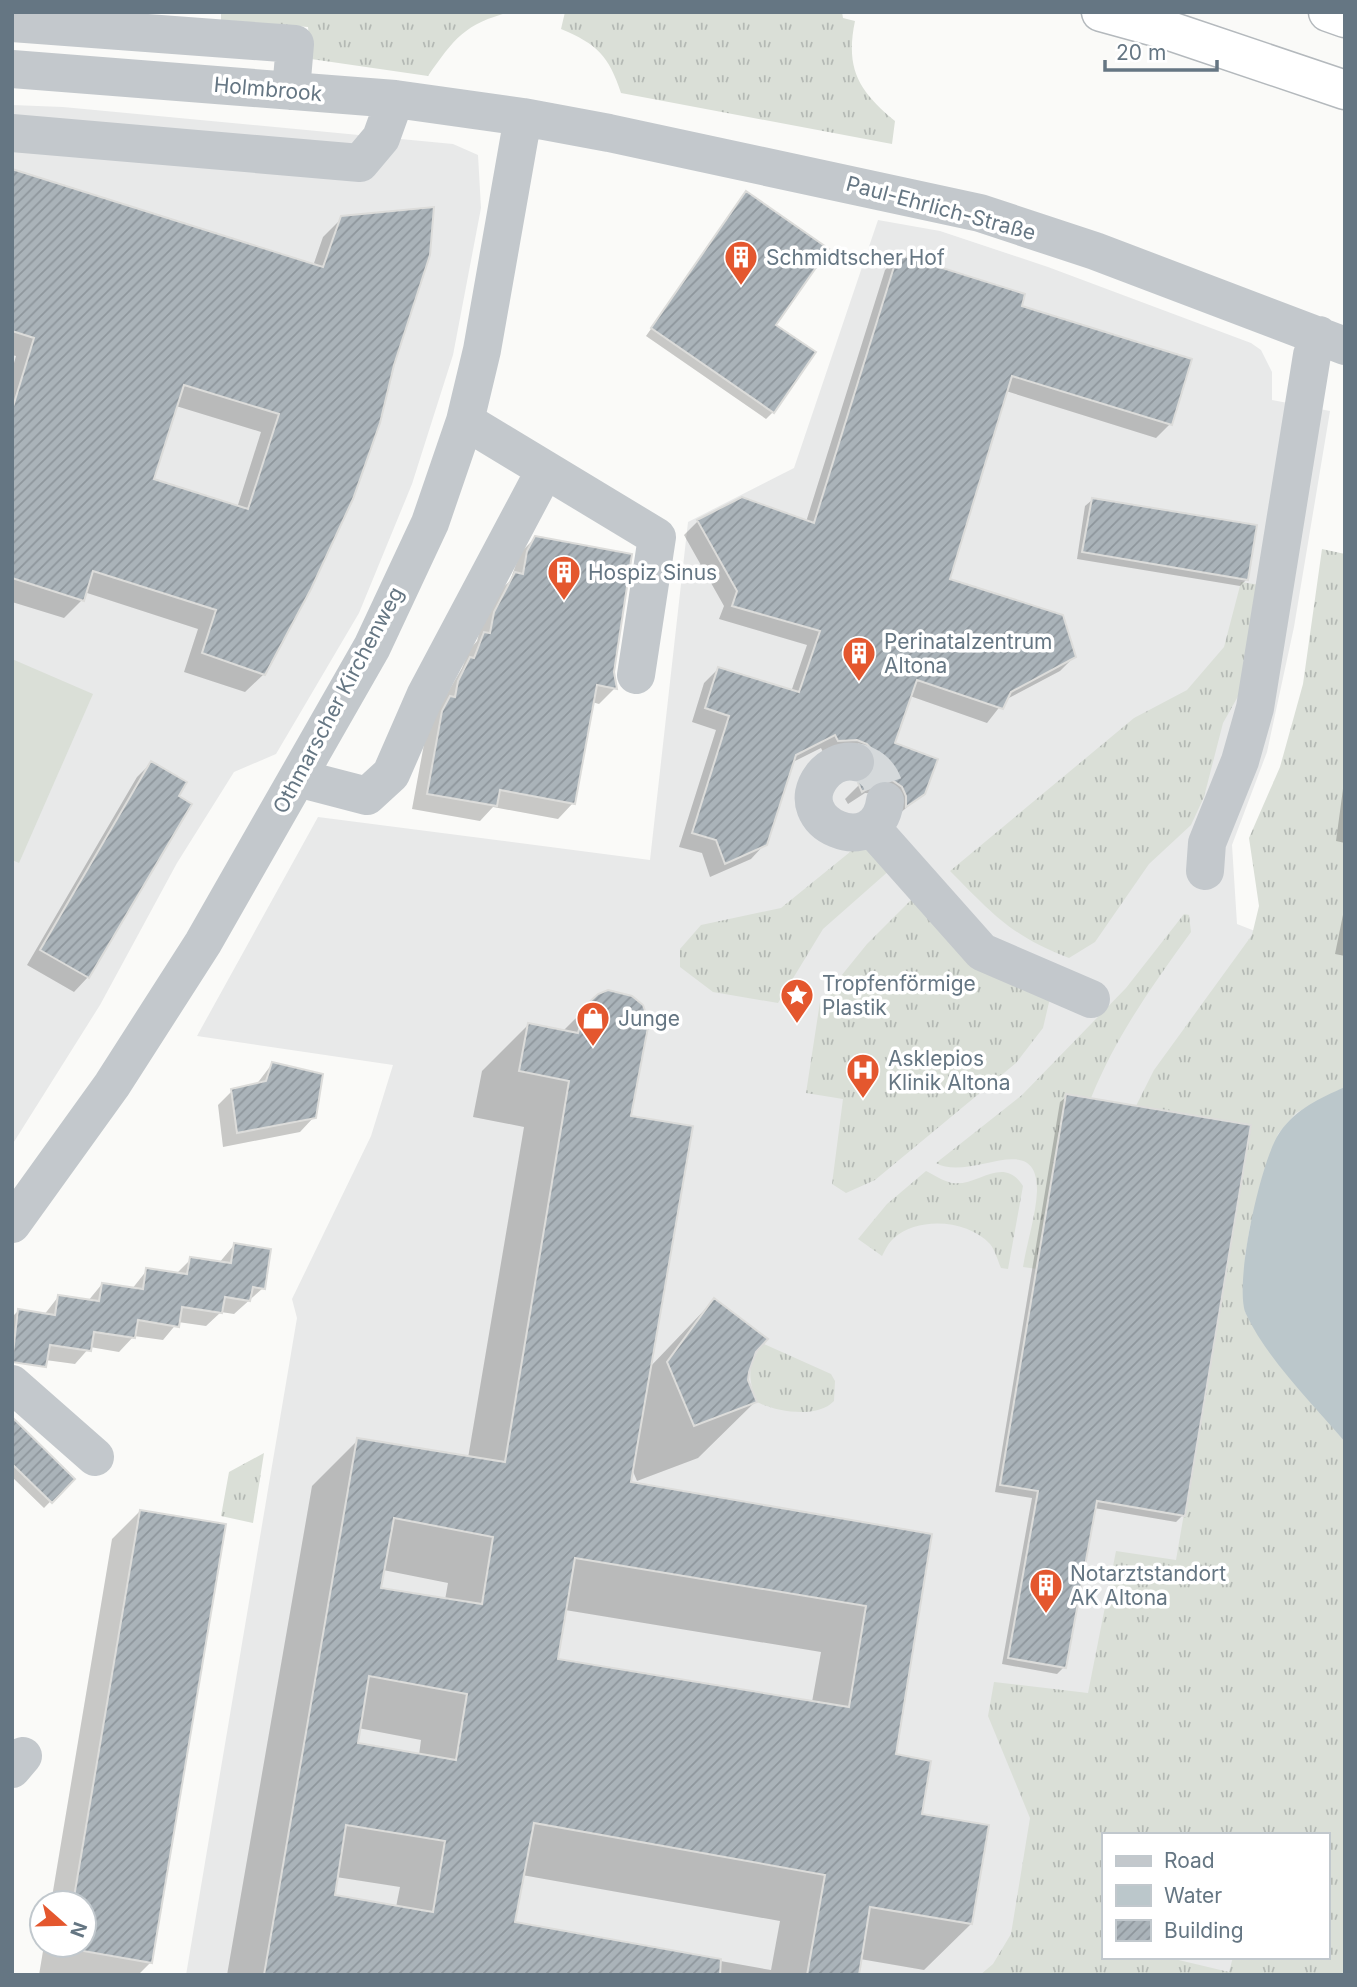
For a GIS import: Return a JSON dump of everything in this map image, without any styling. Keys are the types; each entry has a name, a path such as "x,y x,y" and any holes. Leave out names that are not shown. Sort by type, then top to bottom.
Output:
{"highway":[{"path":"1101,12 1170,31 1345,90"},
{"path":"1328,12 1345,18"}],"street":[{"path":"12,23 295,44 291,91"},
{"name":"Holmbrook","path":"12,69 395,99 523,117"},
{"path":"12,133 360,163 381,138 395,99"},
{"name":"Paul-Ehrlich-Straße","path":"523,117 893,192 979,213 1095,251 1332,341"},
{"name":"Othmarscher Kirchenweg","path":"12,1224 112,1085 196,954 372,648 430,523 465,421 482,350 523,117"},
{"path":"1205,871 1207,843 1240,761 1255,708 1310,366 1332,341"},
{"path":"465,421 657,537 636,675"},
{"path":"298,778 367,796 391,774 425,696 545,470"},
{"path":"855,762 835,764 817,783 816,809 833,829 858,832 878,814 982,952 1091,999"},
{"path":"12,1384 95,1457"}],"shaded area":[{"path":"12,105 63,107 453,144 478,155 481,208 453,355 412,484 359,613 276,754 234,772 177,863 100,1005 12,1145"},
{"name":"Asklepios Klinik Altona","path":"878,220 940,231 1048,267 1251,343 1261,350 1272,372 1272,400 1330,411 1294,627 1267,752 1232,845 1237,924 1338,964 1345,927 1345,1975 186,1975 297,1318 292,1299 371,1136 393,1065 197,1036 318,817 650,860 688,522 794,468"}],"green space":[{"path":"221,12 511,12 471,27 445,52 428,76 311,59 308,27 221,20"},
{"path":"565,12 842,12 843,18 855,21 852,53 858,78 872,99 895,121 892,144 621,93 612,70 600,53 584,40 561,29"},
{"path":"1322,549 1345,554 1345,1087 1296,1113 1278,1134 1250,1226 1245,1257 1245,1312 1261,1339 1345,1442 1345,1975 980,1975 993,1964 1011,1934 1030,1818 988,1716 994,1682 1088,1693 1116,1551 1176,1560 1251,1125 1136,1106 1154,1070 1252,935 1259,906 1249,838 1280,767 1303,684"},
{"path":"1241,582 1260,585 1250,675 1223,723 1204,797 1191,825 1149,864 1095,942 1069,958 1017,932 991,912 950,871 1134,718 1187,690 1224,647"},
{"path":"12,659 93,694 19,863 12,860"},
{"path":"866,839 891,869 823,929 778,1003 713,992 680,967 680,949 701,925 781,908"},
{"path":"915,896 1050,998 1043,1028 1016,1063 875,1180 846,1193 832,1184 843,1099 806,1093 820,1002 867,944"},
{"path":"1184,914 1189,915 1191,932 1123,1032 1091,1098 1066,1094 1037,1269 1023,1267 1037,1191 1034,1172 1026,1162 1000,1160 966,1167 950,1167 936,1163 1022,1095 1126,988"},
{"path":"926,1171 952,1183 971,1181 999,1172 1007,1173 1023,1186 1008,1269 1001,1268 992,1246 981,1236 957,1226 916,1226 892,1240 882,1256 858,1239 887,1204"},
{"path":"764,1344 831,1374 835,1381 834,1401 827,1407 807,1412 775,1409 757,1402 750,1372 754,1358"},
{"path":"264,1453 253,1523 221,1516 229,1472"}],"water":[{"path":"1345,1087 1345,1442 1291,1381 1255,1331 1246,1314 1243,1277 1257,1194 1280,1132 1301,1111"}],"building":[{"path":"12,169 323,267 341,216 434,207 430,255 394,365 380,423 353,499 311,589 265,675 202,653 216,610 93,571 84,601 12,578 12,410 34,338 12,331","holes":["184,385 279,414 248,509 154,479"]},
{"name":"Schmidtscher Hof","path":"746,191 829,249 776,325 816,352 774,413 651,328"},
{"path":"898,254 1025,294 1022,306 1192,359 1172,425 1012,376 950,579 1063,615 1076,657 1011,692 1003,709 917,680 895,743 938,759 925,794 906,807 906,796 902,787 892,780 880,780 862,792 858,783 873,774 877,764 875,753 867,744 857,740 838,741 835,735 796,755 767,845 725,864 716,840 692,833 729,716 705,708 718,667 799,692 820,631 732,606 737,591 697,520 742,497 814,523"},
{"path":"1092,498 1257,525 1248,580 1082,552"},
{"path":"535,536 632,554 614,672 617,689 597,685 575,804 500,790 497,806 427,794 442,711 450,696 455,697 458,681 470,657 474,658 484,632 490,633 494,612 515,572 523,574 527,551"},
{"path":"151,761 187,782 179,796 192,804 89,978 40,950"},
{"path":"608,990 632,996 643,1005 649,1022 631,1116 693,1126 631,1482 932,1534 896,1754 931,1761 922,1814 989,1825 972,1924 870,1907 859,1975 807,1975 825,1875 534,1823 515,1922 721,1959 720,1975 264,1975 357,1438 505,1462 569,1081 519,1071 528,1023 578,1033 586,1005 598,994","holes":["394,1518 493,1537 482,1604 381,1588","575,1558 866,1606 849,1707 558,1659","369,1676 467,1694 456,1760 358,1743","346,1825 445,1841 433,1912 335,1895"]},
{"path":"272,1062 323,1074 316,1118 237,1133 231,1089 266,1081"},
{"name":"Asklepios Klinik Altona","path":"1066,1094 1251,1125 1185,1516 1097,1501 1066,1668 1008,1658 1038,1491 1000,1485"},
{"path":"234,1243 271,1249 265,1289 253,1287 250,1301 225,1297 222,1313 182,1307 179,1327 138,1320 135,1338 94,1332 91,1351 50,1345 46,1367 12,1362 18,1309 55,1315 58,1295 99,1301 102,1283 143,1289 146,1268 187,1274 190,1257 231,1263"},
{"path":"714,1298 768,1339 756,1352 749,1372 748,1380 757,1402 694,1426 667,1362"},
{"path":"12,1417 75,1479 52,1503 12,1464"},
{"path":"140,1510 226,1524 152,1963 98,1954 98,1889 75,1889"}],"tunnel":[{"path":"855,762 874,771 882,781 885,801"}],"place":[{"name":"Schmidtscher Hof","path":"741,287"},
{"name":"Hospiz Sinus","path":"564,602"},
{"name":"Perinatalzentrum Altona","path":"859,683"},
{"name":"Tropfenförmige Plastik","path":"797,1025"},
{"name":"Junge","path":"593,1048"},
{"name":"Asklepios Klinik Altona","path":"863,1100"},
{"name":"Notarztstandort AK Altona","path":"1046,1615"}]}
